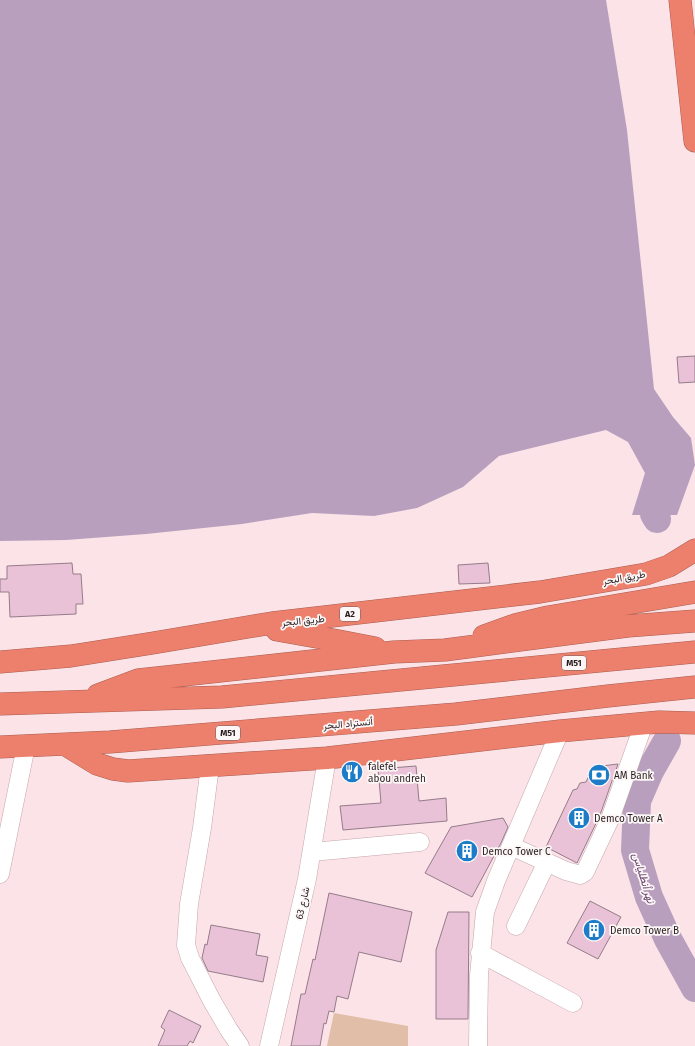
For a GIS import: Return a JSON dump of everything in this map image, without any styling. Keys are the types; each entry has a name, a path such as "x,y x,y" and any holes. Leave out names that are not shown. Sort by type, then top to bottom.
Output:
{"highway":[{"path":"680,0 695,141"},
{"name":"طريق البحر","path":"0,662 71,656 272,623 540,592 646,574 670,566 695,550"},
{"path":"445,650 515,625 548,617 695,592"},
{"path":"80,701 138,680 394,652 445,650 628,626 695,621"},
{"path":"272,623 276,630 394,652"},
{"path":"628,626 695,628"},
{"name":"M51","path":"0,704 222,697 695,652"},
{"name":"أتستراد البحر","path":"0,747 66,745 456,714 695,687"},
{"path":"66,745 97,764 113,769 128,771 327,758 695,716"},
{"path":"651,722 695,723"}],"street":[{"path":"511,846 577,874 582,874 588,868 651,722"},
{"path":"478,1046 480,953 485,912 496,881 560,731"},
{"path":"0,874 26,746"},
{"name":"شارع 63","path":"270,1046 307,879 327,758"},
{"path":"210,766 189,904 186,945 192,961 212,1001 240,1046"},
{"path":"312,852 420,842"},
{"path":"516,926 547,862"},
{"path":"480,953 573,1003"}],"shaded area":[{"path":"0,0 606,0 627,130 654,389 673,417 691,438 695,465 677,515 632,515 645,473 628,442 606,430 499,456 463,487 417,508 374,516 312,513 242,524 146,534 66,540 0,541"},
{"path":"334,1013 408,1026 408,1046 327,1046"}],"building":[{"path":"695,356 695,382 679,383 677,357"},
{"path":"72,563 73,574 81,574 83,604 76,604 76,614 10,617 9,592 0,592 0,579 7,579 7,566"},
{"path":"488,563 490,583 459,584 458,565"},
{"name":"Demco Tower A","path":"618,764 600,815 577,863 546,847 573,790 577,789 580,783 586,782 593,767"},
{"path":"416,766 419,801 446,798 447,821 343,830 340,806 381,803 378,769"},
{"name":"Demco Tower C","path":"503,818 508,827 472,897 425,873 451,827"},
{"path":"329,893 412,912 401,962 359,952 348,999 337,996 334,1012 329,1011 326,1024 324,1023 320,1046 291,1046 301,994 305,994 313,959 315,960"},
{"name":"Demco Tower B","path":"590,901 621,917 598,959 567,943"},
{"path":"448,912 469,912 468,1019 436,1019 436,950"},
{"path":"211,925 260,934 256,955 268,957 263,982 208,971 202,958 205,944 207,945"},
{"path":"169,1010 201,1026 193,1043 190,1041 187,1046 158,1046 165,1030 161,1027"}],"waterway":[{"name":"نهر أنطلياس","path":"654,514 657,519"},
{"name":"نهر أنطلياس","path":"667,741 650,771 637,801 635,850 649,897 668,939 695,988"}],"place":[{"name":"falefel abou andreh","path":"352,772"},
{"name":"AM Bank","path":"599,775"},
{"name":"Demco Tower A","path":"579,818"},
{"name":"Demco Tower C","path":"467,851"},
{"name":"Demco Tower B","path":"594,930"}]}
